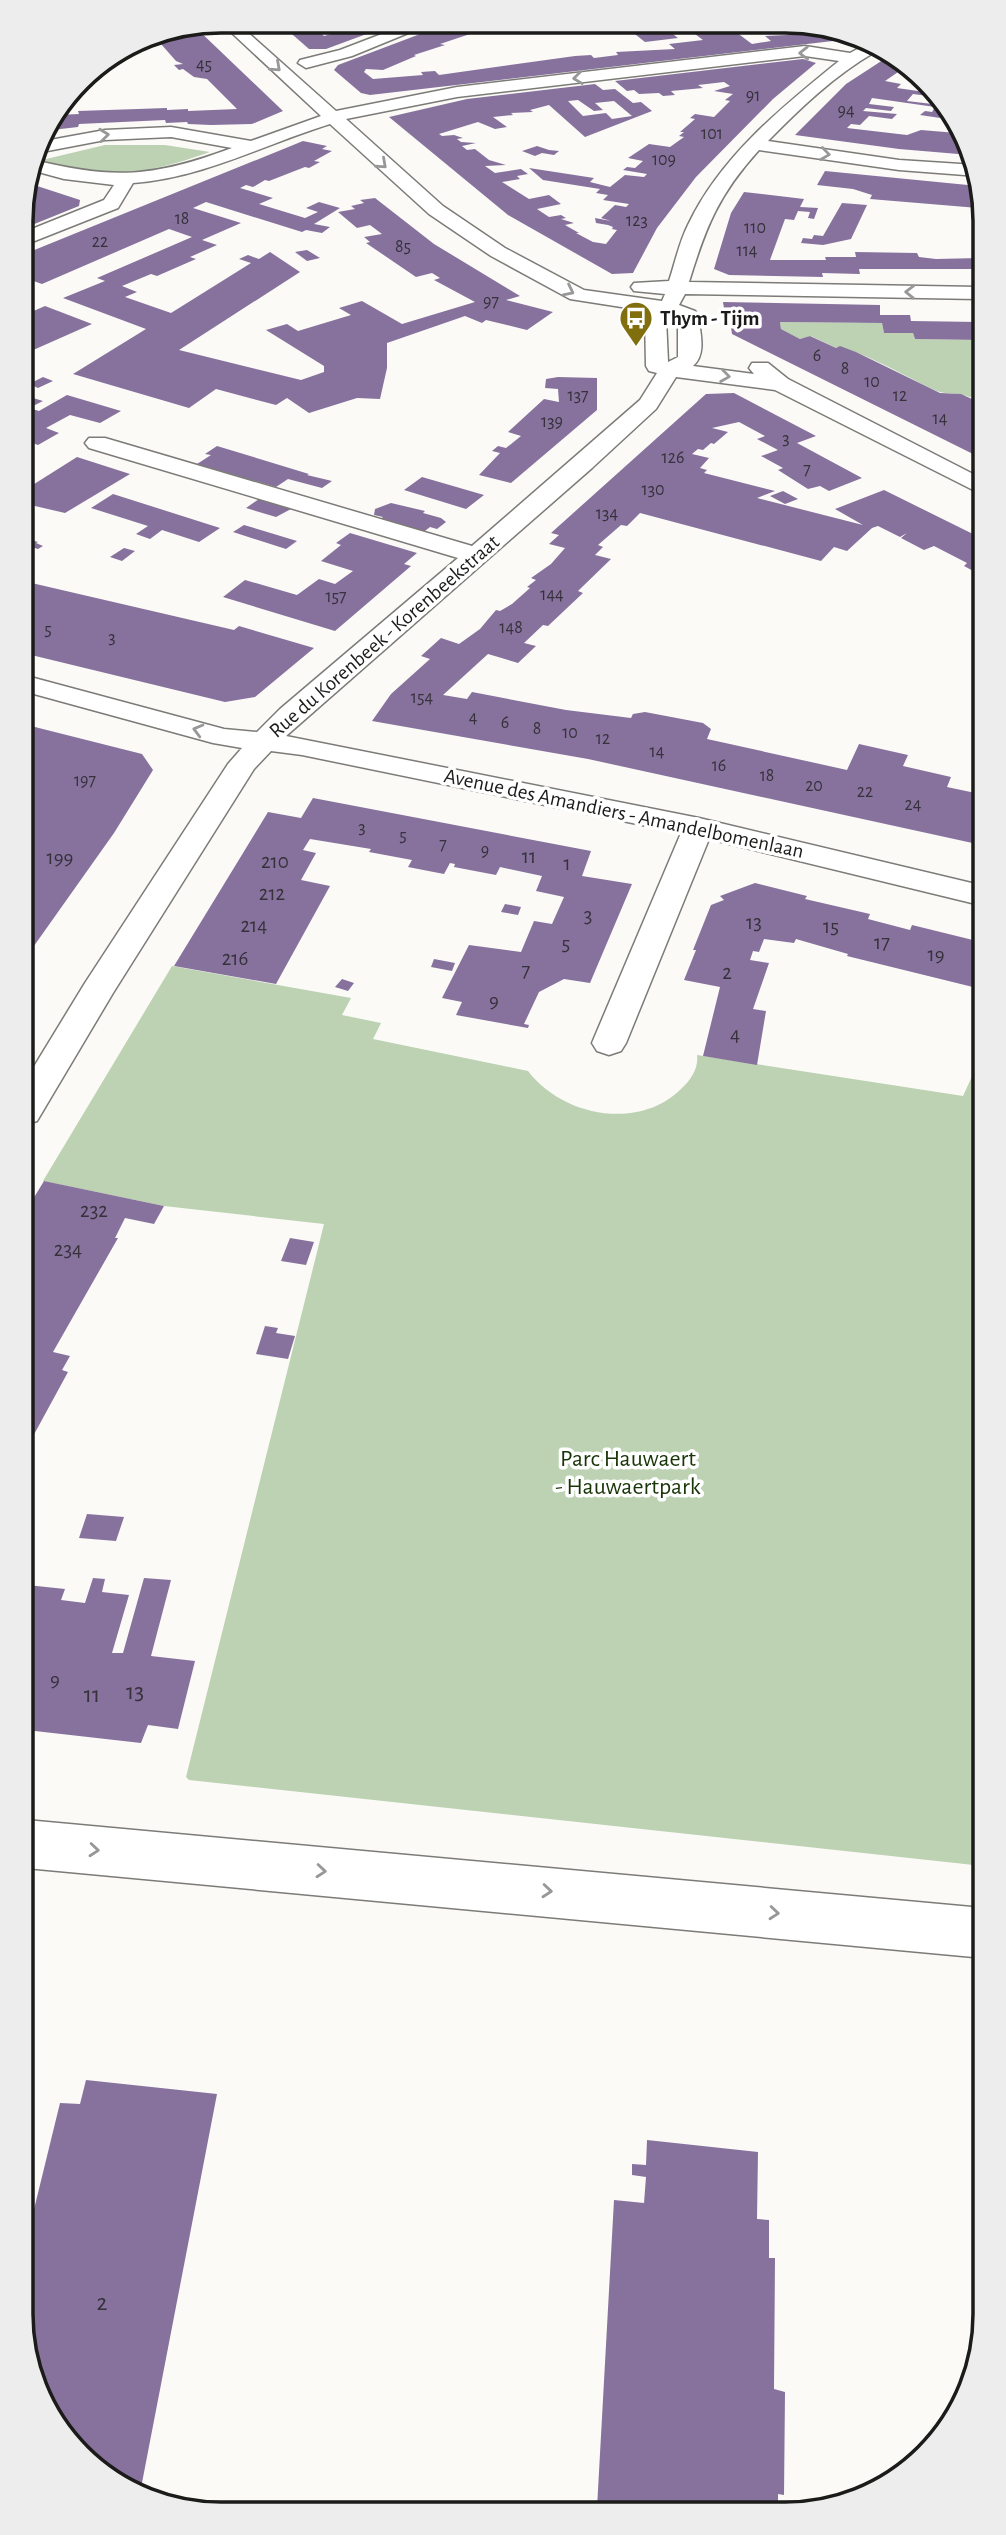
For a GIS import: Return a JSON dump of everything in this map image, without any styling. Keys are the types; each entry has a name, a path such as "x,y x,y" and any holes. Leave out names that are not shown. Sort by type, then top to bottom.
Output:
{"street":[{"path":"239,33 436,210 464,231 537,275 577,295 596,301 672,297 973,293"},
{"path":"306,63 346,53 399,33"},
{"path":"291,50 326,80"},
{"path":"42,167 90,178 127,179 186,171 331,118 353,104 805,51 852,58"},
{"path":"663,364 655,315 672,297 692,237 705,207 719,185 805,97 852,58 864,51"},
{"path":"353,104 374,124"},
{"path":"50,145 105,135 171,132 251,146"},
{"path":"758,145 899,165 965,170"},
{"path":"34,235 111,204 127,179"},
{"path":"594,279 672,297 688,316 691,350"},
{"path":"663,364 691,350 726,354 768,372 780,384"},
{"path":"663,364 780,384 973,483"},
{"name":"Rue du Korenbeek - Korenbeekstraat","path":"34,1096 97,991 243,764 290,715 584,463 648,404 663,364"},
{"path":"97,443 475,555"},
{"name":"Avenue des Amandiers - Amandelbomenlaan","path":"34,686 223,737 302,746 699,827 973,893"},
{"path":"610,1043 699,827"},
{"path":"33,1845 972,1932"}],"green space":[{"path":"105,145 165,145 210,152 146,170 126,172 86,171 45,159"},
{"path":"780,322 882,323 884,333 913,333 915,339 973,340 973,397 937,391 855,352 836,348 811,336 800,339 781,329"},
{"name":"Parc Hauwaert - Hauwaertpark","path":"172,966 351,998 342,1015 381,1023 373,1039 528,1071 543,1087 561,1099 602,1113 624,1114 665,1102 691,1077 696,1069 697,1055 963,1096 973,1075 972,1865 189,1780 186,1777 324,1224 164,1206 43,1181"}],"building":[{"path":"291,33 320,33 324,36 331,34 328,33 369,33 326,49 309,49"},
{"path":"423,33 473,33 440,44 445,45 414,55 416,56 383,70 366,69 364,72 373,79 423,75 421,72 435,71 439,75 575,56 591,55 594,58 618,55 616,52 675,49 669,44 703,40 694,33 737,33 752,44 771,41 765,36 801,34 836,41 370,95 361,93 334,70 338,65"},
{"path":"634,33 672,33 678,38 645,42"},
{"path":"203,35 283,111 252,124 166,123 165,120 79,124 78,127 57,129 67,115 79,114 78,111 237,109 207,79 194,77 183,69 179,70 174,65 183,64 176,61 161,44"},
{"path":"803,59 816,63 773,99 696,177 657,228 633,273 612,274 508,215 389,117 467,99 595,84 603,90 615,89 633,103 641,102 652,111 585,137 549,105 530,110 533,112 493,117 507,127 495,129 478,122 439,134 463,138 457,139 461,142 476,143 462,146 467,150 475,149 489,160 506,165 485,166 495,173 521,169 528,174 517,176 520,179 502,182 529,199 549,195 561,204 537,209 549,217 561,215 566,218 561,219 574,223 565,225 579,233 576,233 593,242 606,244 617,230 596,223 595,218 611,221 601,218 615,205 626,207 629,204 603,200 608,195 596,193 600,189 543,180 529,168 594,178 590,182 610,187 625,175 644,177 647,174 623,170 627,167 635,168 643,161 628,158 649,144 670,147 684,137 679,136 684,132 680,132 695,119 690,118 695,114 714,117 730,101 725,100 733,94 714,91 730,86 724,82 698,85 703,88 671,91 675,95 663,96 659,93 639,94 634,90 627,91 615,81","holes":["578,100 594,111 603,110 595,103 614,101 632,116 612,119 606,113 583,116 568,101"]},
{"path":"882,60 899,72 885,81 901,84 897,88 921,91 924,95 913,94 907,101 931,104 934,107 872,98 869,104 894,107 891,111 866,108 863,111 897,114 892,119 869,116 860,125 851,124 847,128 907,135 921,130 950,132 960,154 795,135 846,84"},
{"path":"935,108 942,118 920,115 925,111 932,112"},
{"path":"303,141 327,146 322,149 332,151 314,161 320,162 309,168 265,180 253,187 246,185 240,188 273,198 259,204 305,218 318,212 306,208 319,202 340,208 314,224 330,227 322,233 306,230 302,232 206,202 193,208 241,223 202,240 217,245 190,257 196,259 157,276 151,274 122,286 137,292 125,297 171,313 251,263 239,259 248,255 259,259 270,252 300,272 179,350 301,380 324,372 324,366 266,330 287,324 298,331 351,315 339,308 362,301 402,324 475,302 434,280 440,278 432,273 416,277 366,243 370,242 364,237 382,234 370,225 357,228 338,212 355,209 351,206 364,203 360,200 375,198 434,244 520,296 506,300 553,312 527,330 486,320 482,323 465,316 387,343 387,368 380,399 357,398 309,413 287,398 276,405 216,389 189,408 73,374 146,329 63,298 105,281 97,278 192,237 169,229 42,284 34,281 34,250"},
{"path":"537,146 559,151 554,155 542,153 535,156 522,151"},
{"path":"825,171 969,185 972,207 870,199 872,195 853,189 817,185"},
{"path":"37,186 80,200 79,206 34,224"},
{"path":"744,192 804,199 800,207 818,208 814,219 808,218 810,212 798,211 794,220 785,219 770,260 826,260 825,257 856,257 855,252 917,253 919,257 936,259 973,258 973,269 859,269 860,274 822,273 823,277 729,275 714,269 731,213"},
{"path":"842,203 867,205 851,239 823,245 801,243 803,238 823,236"},
{"path":"307,250 320,258 307,261 295,252"},
{"path":"723,302 880,305 880,315 910,315 911,321 973,322 973,340 915,339 913,333 884,333 882,323 780,322 781,329 800,339 810,336 836,348 840,346 940,393 961,394 973,399 973,454 732,334 730,321 726,321"},
{"path":"45,306 92,324 34,350 34,311"},
{"path":"43,377 53,381 38,388 34,386 34,382"},
{"path":"597,378 597,410 511,483 479,475 500,453 492,451 498,446 506,448 521,436 508,432 544,399 559,402 558,389 545,388 546,379"},
{"path":"734,393 816,436 797,443 862,478 829,491 820,486 808,489 778,470 783,468 761,456 778,450 757,439 765,436 739,422 712,428 728,432 714,444 711,443 692,454 709,458 700,468 707,470 704,473 775,491 757,498 863,525 835,509 884,490 973,534 973,571 964,566 967,563 934,546 924,550 901,538 907,533 900,537 878,526 872,528 847,551 834,547 821,561 640,513 627,526 621,525 598,545 603,547 595,555 611,559 578,591 583,593 548,626 543,625 524,643 536,646 518,663 488,654 443,695 467,699 472,692 566,710 631,718 633,714 645,712 703,723 711,729 707,739 847,770 859,744 908,755 903,766 951,777 947,787 973,792 973,843 588,759 372,721 391,694 430,659 421,656 441,638 459,644 480,629 496,610 500,611 512,604 530,588 527,587 536,580 531,578 551,564 565,548 549,544 559,535 551,533 706,394"},
{"path":"67,395 121,411 100,423 70,415 46,428 59,433 38,445 34,443 34,409 39,411"},
{"path":"34,398 43,401 34,406"},
{"path":"217,446 332,481 322,488 288,479 276,487 197,464 211,455 205,454"},
{"path":"77,457 130,474 65,513 34,506 34,484"},
{"path":"422,477 484,495 466,509 404,490"},
{"path":"783,491 798,499 785,504 770,496"},
{"path":"113,494 220,528 199,542 162,530 150,539 136,534 148,526 91,508"},
{"path":"259,499 291,509 276,517 246,508"},
{"path":"391,503 425,511 423,513 446,522 437,529 430,527 421,534 378,521 383,517 374,515 375,509"},
{"path":"244,525 297,541 286,549 233,532"},
{"path":"350,533 417,553 404,564 411,566 335,631 223,597 245,580 297,595 319,579 335,584 353,571 321,561 341,545 336,543"},
{"path":"34,541 43,546 34,548"},
{"path":"124,548 135,551 122,561 110,557"},
{"path":"34,584 234,630 239,626 314,648 255,697 225,702 34,656"},
{"path":"34,727 142,754 153,770 114,833 34,946"},
{"path":"313,798 591,851 582,876 632,884 590,983 564,979 539,992 524,1024 529,1025 528,1028 456,1015 462,1002 442,998 469,945 521,952 534,921 552,924 564,897 536,891 542,876 500,867 496,875 454,867 455,864 450,863 444,874 408,867 412,860 369,852 371,849 310,839 303,850 316,853 301,880 330,886 276,984 174,966 268,812 301,818"},
{"path":"755,883 807,896 805,899 870,914 868,919 910,930 912,925 973,940 973,987 847,956 848,954 796,939 794,943 764,939 759,952 753,951 750,960 769,963 753,1009 766,1011 757,1065 703,1056 720,987 684,980 711,905 724,900 720,896"},
{"path":"505,904 521,907 518,915 501,912"},
{"path":"434,959 455,963 452,971 431,967"},
{"path":"342,979 354,983 348,991 335,987"},
{"path":"44,1181 164,1206 154,1224 125,1218 115,1238 118,1238 53,1352 70,1356 62,1370 68,1372 33,1436 34,1198"},
{"path":"290,1238 314,1242 306,1265 281,1261"},
{"path":"265,1326 278,1328 276,1333 295,1336 288,1359 256,1354"},
{"path":"87,1514 124,1517 116,1541 79,1538"},
{"path":"93,1578 105,1579 102,1592 129,1595 112,1653 123,1653 144,1578 171,1580 151,1656 195,1661 178,1729 148,1725 141,1743 33,1731 33,1586 65,1589 61,1600 85,1603"},
{"path":"86,2080 217,2094 142,2484 107,2463 88,2447 72,2428 58,2408 48,2386 35,2338 33,2213 60,2103 80,2104"},
{"path":"647,2140 758,2152 757,2219 769,2220 769,2258 775,2258 774,2389 785,2392 784,2495 778,2494 778,2502 597,2502 614,2200 644,2203 646,2177 632,2175 632,2164 646,2165"}],"place":[{"name":"Thym - Tijm","path":"636,348"}]}
